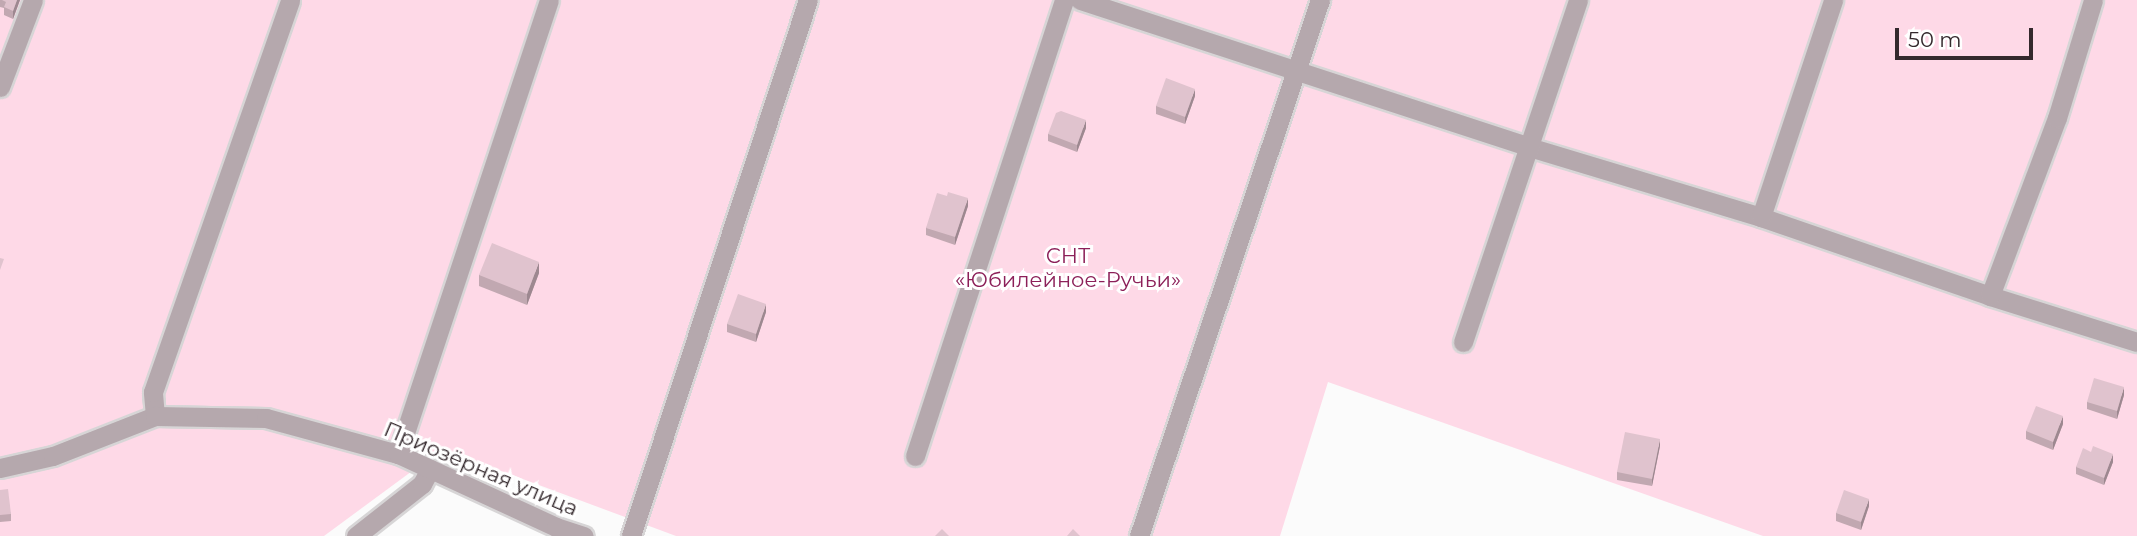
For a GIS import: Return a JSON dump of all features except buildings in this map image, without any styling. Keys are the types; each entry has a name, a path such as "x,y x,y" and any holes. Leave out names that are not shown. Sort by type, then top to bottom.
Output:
{"street":[{"path":"0,87 33,0"},
{"path":"0,468 53,456 155,415 153,392 290,0"},
{"path":"398,454 549,0"},
{"path":"631,536 808,0"},
{"path":"915,456 1064,0"},
{"path":"1080,0 1529,147 1761,217 1990,296 2137,342"},
{"path":"1139,536 1320,0"},
{"path":"1463,342 1578,0"},
{"path":"1761,217 1833,0"},
{"path":"1990,296 2057,118 2093,0"},
{"name":"Приозёрная улица","path":"155,415 266,418 398,454 556,527 584,536"},
{"path":"356,536 422,484 430,469"}],"green space":[{"name":"СНТ «Юбилейное-Ручьи»","path":"0,0 2137,0 2137,536 1763,536 1328,382 1280,536 676,536 442,449 324,536 0,536"}]}
